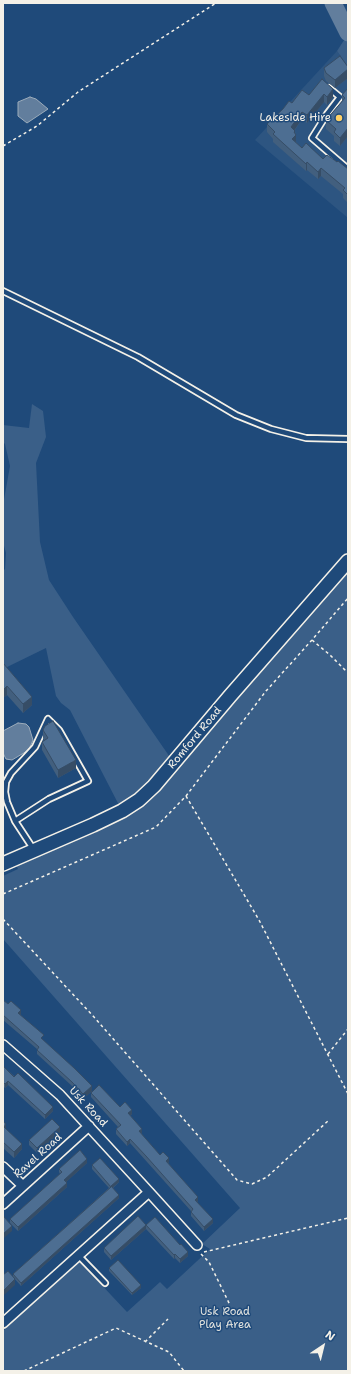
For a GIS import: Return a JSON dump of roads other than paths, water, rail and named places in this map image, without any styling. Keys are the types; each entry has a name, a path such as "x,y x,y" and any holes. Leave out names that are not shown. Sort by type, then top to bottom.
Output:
{"street":[{"name":"Romford Road","path":"3,864 122,811 139,800 154,786 230,696 348,561"},
{"name":"Usk Road","path":"3,1045 50,1086 89,1126 197,1244"},
{"name":"Ravel Road","path":"3,1204 89,1126"},
{"path":"3,1167 23,1186"},
{"path":"3,1323 149,1192"}],"lane":[{"path":"324,84 340,97 312,138 348,169"},
{"path":"3,291 138,358 236,415 271,429 306,438 348,439"},
{"path":"15,821 49,799 88,781 58,730 48,719 35,747 11,773 6,782 5,792 7,802 15,821 34,850"},
{"path":"78,1255 105,1284"}],"waterway":[{"path":"333,3 348,33"}],"place":[{"name":"Lakeside Hire","path":"339,118"}],"park label":[{"name":"Usk Road Play Area","path":"225,1318"}]}
